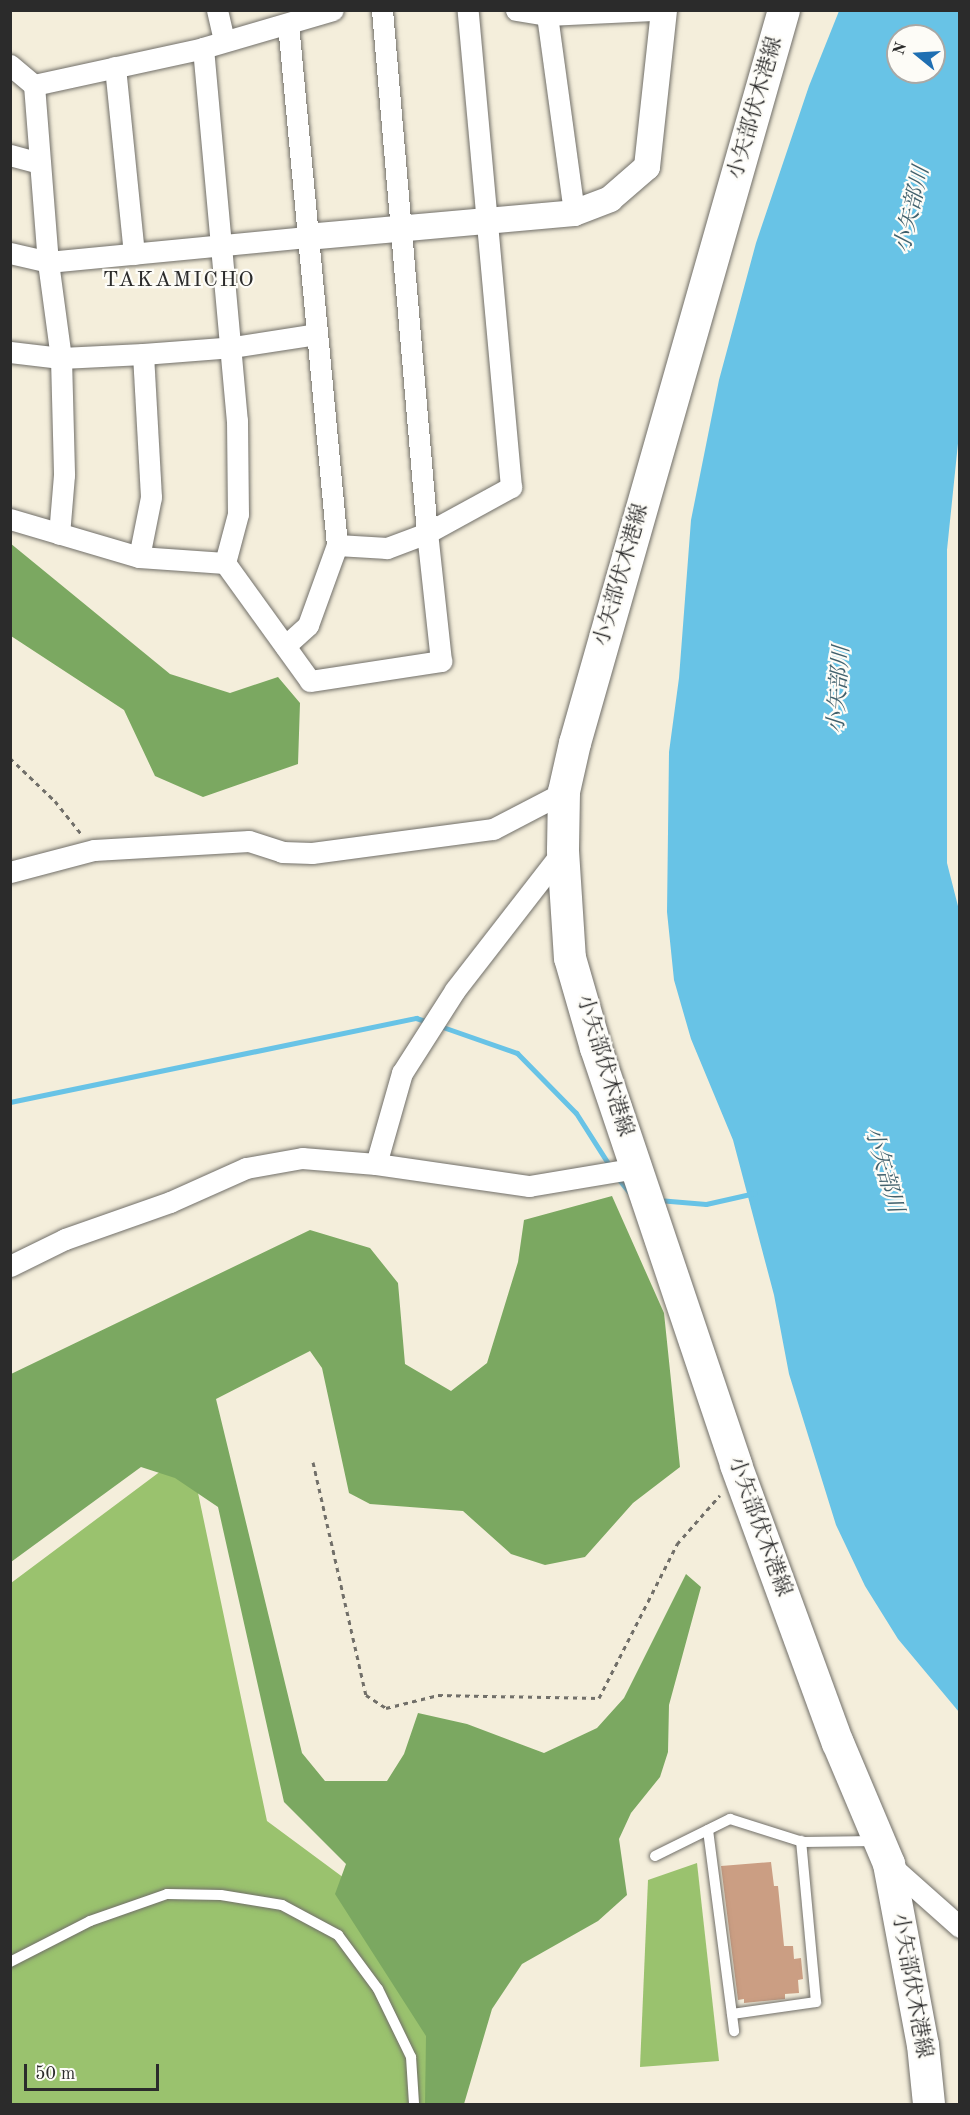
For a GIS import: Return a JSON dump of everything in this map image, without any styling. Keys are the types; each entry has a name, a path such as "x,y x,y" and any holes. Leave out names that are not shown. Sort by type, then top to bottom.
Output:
{"main road":[{"name":"小矢部伏木港線","path":"784,10 564,792 562,851 570,958 636,1168 739,1473 838,1743 884,1852 923,2045 929,2104"}],"street":[{"path":"217,10 224,40"},
{"path":"34,85 203,48 333,10"},
{"path":"225,563 310,681 441,661 399,228 382,10"},
{"path":"337,545 387,548 427,533 511,487 468,10"},
{"path":"516,10 547,15 653,10"},
{"path":"10,253 48,262 574,213 610,199 647,167 664,10"},
{"path":"547,15 574,213"},
{"path":"285,646 308,625 337,545 288,24"},
{"path":"203,48 219,246 233,347 238,514 225,563"},
{"path":"10,65 34,85 48,262 61,358 64,475 59,534"},
{"path":"115,67 135,254"},
{"path":"10,155 40,163"},
{"path":"10,352 61,358 143,354 233,347 316,334"},
{"path":"139,557 151,497 143,354"},
{"path":"10,519 139,557 225,563"},
{"path":"10,872 94,850 249,841 282,852 312,853 493,829 564,792"},
{"path":"376,1164 402,1073 455,990 562,851"},
{"path":"10,1266 65,1239 170,1202 246,1168 302,1158 376,1164 529,1186 636,1168"},
{"path":"884,1852 960,1927"}],"lane":[{"path":"655,1856 730,1819 801,1841 884,1852"},
{"path":"708,1830 734,2031"},
{"path":"732,2014 816,2002 801,1841"},
{"path":"10,1962 90,1921 167,1894 221,1895 282,1905 339,1935 378,1989 411,2057 414,2104"}],"path":[{"path":"10,758 55,801 94,850"},
{"path":"313,1462 366,1695 386,1708 438,1695 599,1698 677,1544 739,1473"}],"green space":[{"path":"10,543 170,674 230,693 278,677 300,703 298,764 203,797 155,776 124,710 11,636"},
{"path":"612,1196 664,1313 680,1467 633,1503 585,1557 545,1565 511,1554 463,1511 370,1504 349,1493 322,1368 310,1351 216,1399 302,1753 325,1781 387,1781 404,1754 418,1713 467,1724 544,1753 597,1728 624,1698 686,1574 701,1587 669,1705 668,1752 660,1777 631,1813 619,1839 627,1895 598,1921 522,1964 492,2009 464,2104 425,2104 426,2036 335,1894 346,1864 284,1802 218,1507 175,1478 141,1467 11,1562 11,1374 310,1230 370,1248 398,1283 405,1364 451,1391 487,1363 518,1262 524,1220"},
{"path":"189,1450 267,1821 394,1915 440,2013 438,2104 11,2104 11,1583"},
{"path":"697,1863 719,2061 640,2067 648,1880"}],"water":[{"name":"小矢部川","path":"839,11 959,11 960,424 947,550 947,863 960,914 959,1712 898,1639 865,1586 836,1525 789,1374 774,1295 733,1140 691,1039 674,980 667,912 669,752 679,678 691,520 719,380 756,243 809,86"}],"building":[{"path":"771,1862 774,1886 778,1886 784,1946 793,1946 794,1959 801,1958 803,1979 798,1980 799,1993 785,1994 785,1999 744,2003 744,1999 738,2000 721,1866"}],"waterway":[{"path":"10,1102 416,1018 428,1022"},
{"path":"437,1025 517,1053 576,1113 611,1168"},
{"path":"616,1176 634,1198"},
{"path":"658,1200 706,1204 755,1193"}],"district":[{"name":"TAKAMICHO","path":"179,281"}]}
